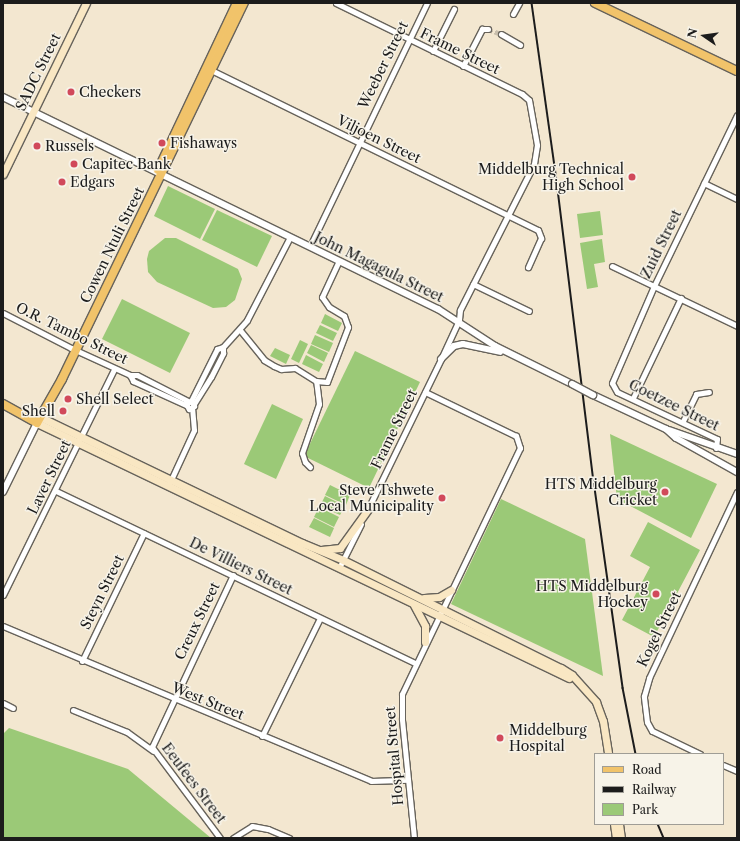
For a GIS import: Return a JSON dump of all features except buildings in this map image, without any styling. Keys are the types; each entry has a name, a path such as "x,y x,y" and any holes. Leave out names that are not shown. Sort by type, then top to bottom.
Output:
{"main road":[{"name":"SADC Street","path":"3,174 86,3"},
{"name":"Cowen Ntuli Street","path":"39,420 209,69 237,3"},
{"name":"Cowen Ntuli Street","path":"209,69 244,3"},
{"path":"595,3 737,71"},
{"path":"3,404 300,546 339,568 438,616 576,681"},
{"path":"317,550 340,548 369,508"},
{"path":"300,546 317,550 343,560 561,668 576,681 598,708 603,721 608,753"},
{"path":"419,598 432,599 451,590"},
{"path":"414,604 425,626 425,642"},
{"path":"614,825 616,838"},
{"path":"619,825 621,838"}],"street":[{"name":"Frame Street","path":"336,3 522,94 529,100 536,156 460,310 459,320 441,359 339,568"},
{"name":"Weeber Street","path":"310,246 426,3"},
{"path":"514,14 519,3"},
{"path":"433,51 454,9"},
{"path":"463,66 482,29 488,29"},
{"path":"501,34 520,45"},
{"name":"Viljoen Street","path":"209,69 507,214 541,233 540,241 528,267"},
{"name":"John Magagula Street","path":"3,97 160,172 459,320 511,355 666,429 676,438 737,472"},
{"name":"Zuid Street","path":"613,386 614,376 654,286 737,115"},
{"path":"704,183 737,199"},
{"path":"169,484 194,430 190,404 217,349 223,347 240,330 272,275 290,237"},
{"path":"240,330 269,363 281,368 295,368 316,381 327,382 331,378 348,327 344,316 329,307 322,297 339,261"},
{"path":"612,266 737,326"},
{"path":"473,284 528,311"},
{"path":"634,398 681,298"},
{"name":"O.R. Tambo Street","path":"3,313 114,369 130,375 137,375 164,388 190,404"},
{"path":"441,359 454,346 464,344 511,355"},
{"name":"Laver Street","path":"3,595 56,491 114,369"},
{"name":"O.R. Tambo Street","path":"130,375 133,381 161,395 190,404"},
{"path":"310,467 305,462 302,453 319,404 316,381"},
{"name":"Coetzee Street","path":"613,386 617,392 634,398 718,439 716,448"},
{"path":"161,395 164,388"},
{"name":"Hospital Street","path":"414,838 401,698 425,642 519,451 520,442 516,436 425,392"},
{"path":"683,421 696,394 710,392"},
{"name":"Cowen Ntuli Street","path":"3,492 39,420"},
{"path":"666,429 716,448 737,454"},
{"name":"De Villiers Street","path":"56,491 416,663"},
{"name":"Kogel Street","path":"698,753 652,731 645,716 644,696 649,678 737,492"},
{"name":"Steyn Street","path":"82,661 144,533"},
{"name":"Creux Street","path":"173,699 232,575"},
{"path":"262,736 320,618"},
{"name":"West Street","path":"3,626 82,661 371,781 408,780"},
{"name":"Eeufees Street","path":"173,699 152,743 154,752 220,838"},
{"path":"4,705 13,708"},
{"path":"73,710 127,732 154,752"},
{"path":"724,765 737,771"},
{"path":"233,838 252,826 289,838"}],"green space":[{"path":"168,186 215,209 200,239 154,216"},
{"path":"217,210 272,236 257,267 202,240"},
{"path":"600,211 603,235 580,238 577,214"},
{"path":"165,238 176,238 238,269 242,279 235,300 226,307 213,308 157,282 148,272 147,259 149,251"},
{"path":"602,239 605,262 594,264 598,287 587,289 580,243"},
{"path":"122,299 190,333 170,373 102,339"},
{"path":"325,314 342,323 338,331 321,323"},
{"path":"320,325 337,333 333,341 316,333"},
{"path":"315,335 333,343 329,352 311,344"},
{"path":"300,340 308,344 299,363 291,359"},
{"path":"311,345 328,353 324,362 307,353"},
{"path":"275,348 290,355 286,364 270,356"},
{"path":"355,351 420,382 369,488 304,456"},
{"path":"306,355 323,364 319,372 302,364"},
{"path":"272,404 303,419 276,479 244,464"},
{"name":"HTS Middelburg Cricket","path":"610,434 717,484 691,538 617,499"},
{"path":"330,485 350,495 346,505 325,495"},
{"path":"325,496 345,506 340,515 320,506"},
{"path":"501,499 585,539 603,676 451,604"},
{"path":"319,507 339,517 334,527 314,517"},
{"path":"314,518 334,528 330,537 309,527"},
{"name":"HTS Middelburg Hockey","path":"648,522 700,550 654,637 622,620 650,567 630,556"},
{"path":"9,728 128,769 211,838 3,838 3,734"}],"tunnel":[{"path":"488,29 501,34"}],"railway":[{"path":"532,3 557,181 594,481 623,688 636,753"},
{"path":"658,825 664,838"}],"place":[{"name":"Checkers","path":"71,92"},
{"name":"Fishaways","path":"162,143"},
{"name":"Russels","path":"37,146"},
{"name":"Capitec Bank","path":"74,164"},
{"name":"Middelburg Technical High School","path":"632,177"},
{"name":"Edgars","path":"62,182"},
{"name":"Shell Select","path":"68,399"},
{"name":"Shell","path":"63,411"},
{"name":"HTS Middelburg Cricket","path":"665,492"},
{"name":"Steve Tshwete Local Municipality","path":"442,498"},
{"name":"HTS Middelburg Hockey","path":"656,594"},
{"name":"Middelburg Hospital","path":"500,738"}]}
